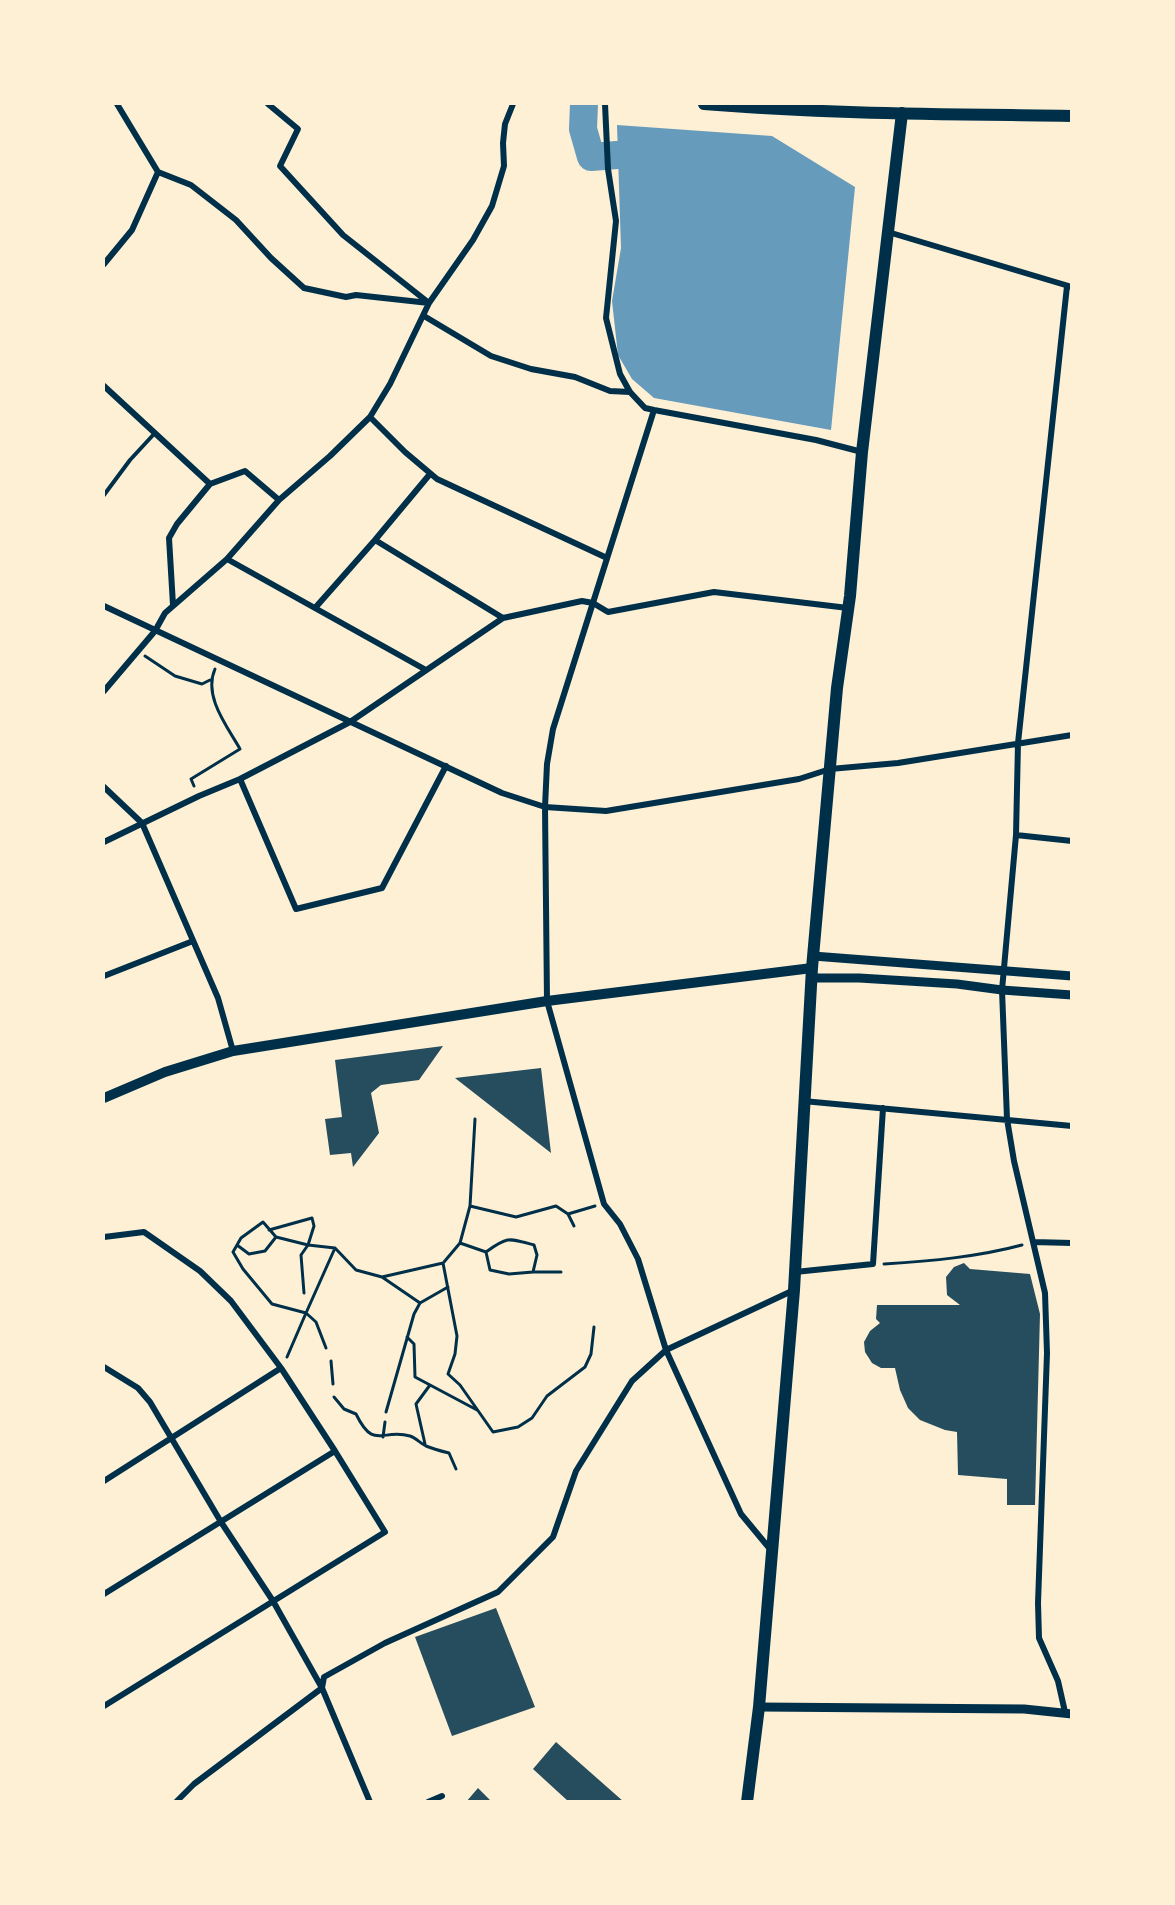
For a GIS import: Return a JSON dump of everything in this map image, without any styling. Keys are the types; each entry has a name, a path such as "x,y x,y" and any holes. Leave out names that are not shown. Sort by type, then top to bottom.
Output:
{"main road":[{"path":"704,104 754,108 903,108 1071,116"},
{"path":"747,1802 759,1707 773,1552 794,1290 812,967 837,688 848,608 862,452 903,108"},
{"path":"104,1098 165,1072 233,1051 547,1001 812,967"}],"street":[{"path":"117,104 158,172 191,184 236,220 271,258 304,288 346,297 356,295 429,303"},
{"path":"268,104 298,129 280,166 343,235 429,303"},
{"path":"104,691 155,631 165,613 227,559 279,500 330,456 370,417 390,384 429,303 473,240 492,206 504,166 505,124 513,104"},
{"path":"605,104 608,169 616,221 606,318 620,374 630,393 645,408 816,440 862,452"},
{"path":"104,264 132,230 158,172"},
{"path":"759,1707 1024,1709 1068,1713 1058,1681 1039,1638 1038,1591 1047,1353 1045,1293 1014,1161 1007,1119 1002,990 1016,835 1018,743 1069,286 888,232"},
{"path":"424,316 491,356 531,369 575,377 610,391 630,393"},
{"path":"104,386 210,484"},
{"path":"654,410 553,729 547,764 545,807 547,1001 604,1204 620,1224 638,1259 666,1350 741,1514 773,1552"},
{"path":"370,417 430,474 464,493 608,558"},
{"path":"173,605 169,538 177,524 210,484 245,471 279,500"},
{"path":"315,608 430,474"},
{"path":"375,540 503,618"},
{"path":"227,559 426,670"},
{"path":"104,842 199,796 240,779 350,722 503,618 582,601 593,603 608,612 714,592 848,608"},
{"path":"104,606 502,794 545,807 606,811 799,779 830,769 898,763 1071,735"},
{"path":"240,779 296,909 382,888 446,766"},
{"path":"104,787 142,823 218,998 233,1051"},
{"path":"1016,835 1071,841"},
{"path":"104,976 193,941"},
{"path":"812,967 1004,970 1071,976"},
{"path":"812,967 859,978 957,984 1071,995"},
{"path":"803,1101 1071,1126"},
{"path":"795,1272 873,1264 883,1108"},
{"path":"104,1237 144,1232 200,1271 231,1301 281,1368 385,1532 104,1706"},
{"path":"1033,1242 1071,1243"},
{"path":"176,1802 194,1784 322,1688 324,1677 385,1643 498,1592 553,1537 576,1471 633,1381 666,1350 794,1290"},
{"path":"104,1367 138,1388 150,1402 221,1522 273,1600 322,1688 370,1802"},
{"path":"104,1481 281,1368"},
{"path":"104,1594 335,1451"},
{"path":"428,1802 442,1796"}],"lane":[{"path":"104,495 130,460 155,433"}],"path":[{"path":"136,650 175,676 202,684 210,680"},
{"path":"191,779 240,749 214,702 210,680 218,661"},
{"path":"382,1277 443,1263 460,1244 470,1206 475,1119"},
{"path":"568,1214 604,1204"},
{"path":"470,1206 516,1217 556,1206 568,1214 574,1226"},
{"path":"269,1230 312,1218 314,1226 308,1245 301,1256 304,1293"},
{"path":"326,1348 316,1322 306,1313 272,1304 243,1269 233,1252 241,1238 263,1222 276,1237 308,1245 335,1248 356,1270 382,1277 420,1303"},
{"path":"237,1245 249,1254 265,1251 276,1237"},
{"path":"486,1252 503,1240 512,1239 534,1245 537,1255 533,1272"},
{"path":"873,1264 931,1261 990,1254 1033,1242"},
{"path":"460,1244 486,1252"},
{"path":"282,1358 286,1359 335,1248"},
{"path":"486,1252 490,1270 509,1274 561,1272"},
{"path":"443,1263 457,1336 455,1354 448,1374 460,1385 493,1432 518,1427 532,1418 547,1396 585,1367 591,1354 594,1327"},
{"path":"386,1412 420,1303 448,1287"},
{"path":"408,1337 414,1344 415,1377 479,1410"},
{"path":"331,1361 333,1384"},
{"path":"426,1446 416,1404 430,1385"},
{"path":"334,1397 344,1409 356,1414 362,1427 371,1436 382,1437 397,1434 412,1436 426,1446 449,1453 456,1469"},
{"path":"382,1437 385,1422"}],"water":[{"path":"617,125 772,136 855,187 831,430 654,398 632,379 618,355 612,301 621,248"}],"building":[{"path":"443,1046 419,1080 381,1085 371,1093 379,1133 353,1167 351,1153 330,1155 325,1119 342,1117 335,1060"},
{"path":"541,1068 551,1153 455,1078"},
{"path":"964,1263 970,1269 1030,1274 1040,1314 1035,1505 1007,1505 1007,1479 958,1475 957,1432 920,1420 908,1408 900,1390 895,1368 881,1368 872,1363 865,1352 864,1342 870,1331 880,1323 876,1319 877,1305 960,1305 947,1295 946,1277 954,1267"},
{"path":"496,1608 535,1707 452,1736 415,1637"},
{"path":"556,1742 624,1802 569,1802 533,1769"},
{"path":"478,1788 492,1802 466,1802"}],"waterway":[{"path":"584,104 583,129 591,157 617,155"}]}
